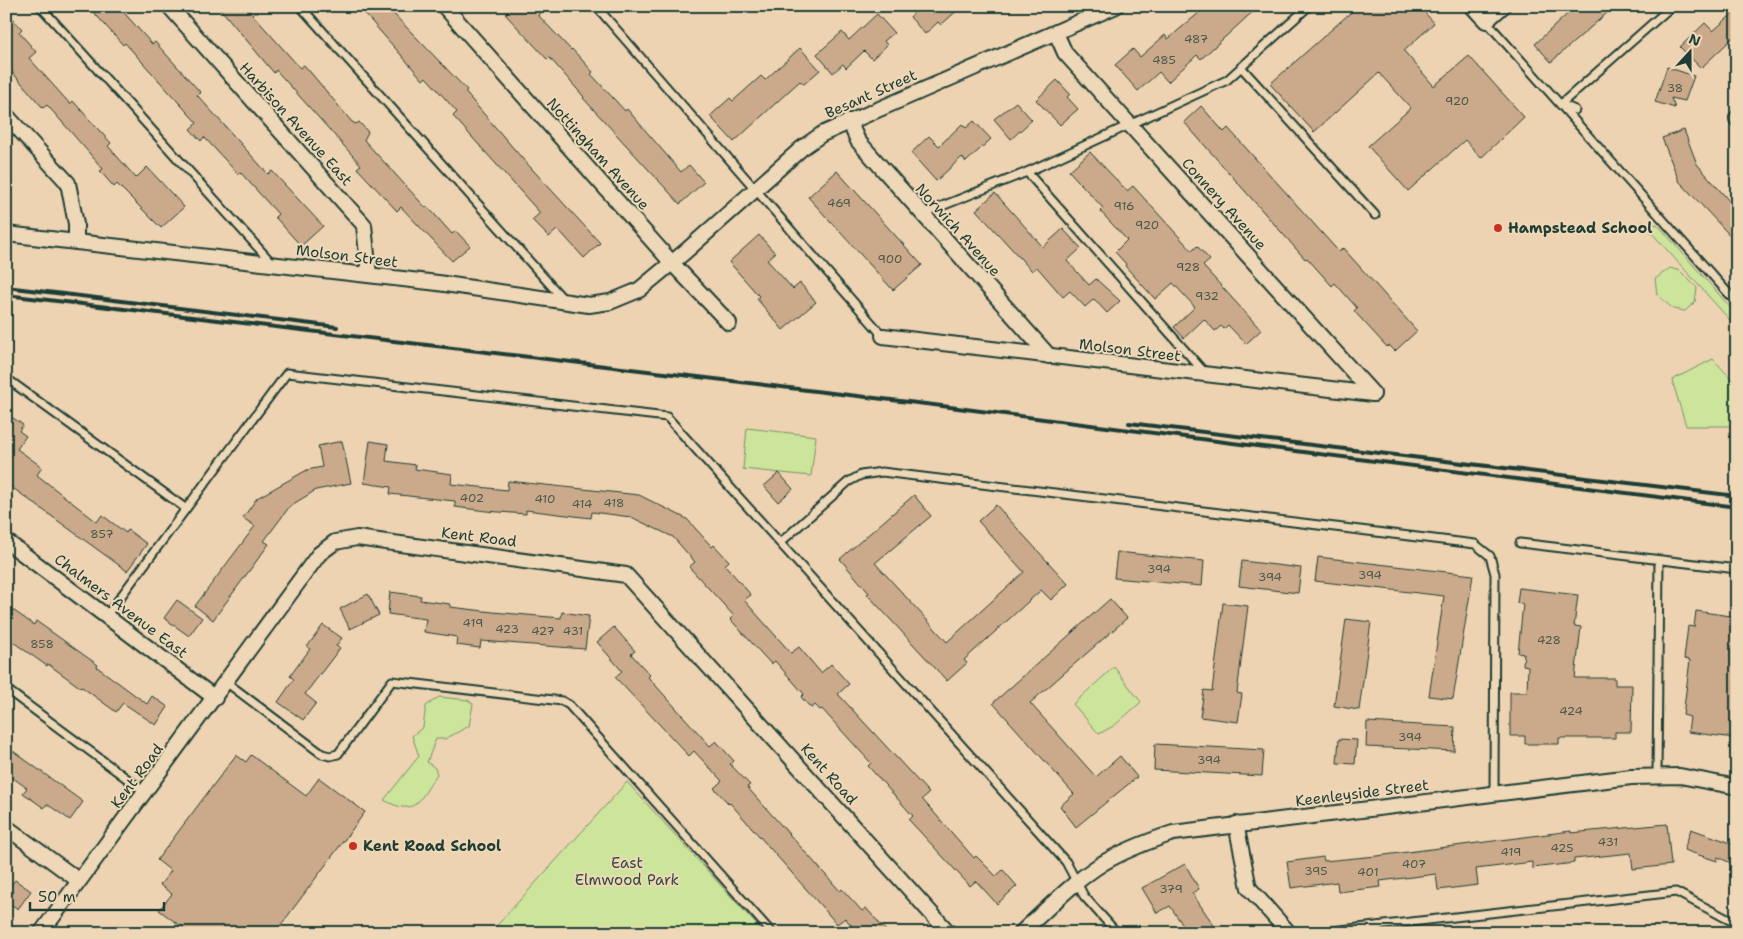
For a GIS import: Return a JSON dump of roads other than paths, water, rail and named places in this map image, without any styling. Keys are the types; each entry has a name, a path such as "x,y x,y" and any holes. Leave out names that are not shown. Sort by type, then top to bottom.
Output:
{"street":[{"name":"Harbison Avenue East","path":"169,6 364,225 369,275"},
{"name":"Nottingham Avenue","path":"444,6 672,263 729,322"},
{"name":"Besant Street","path":"672,263 755,188 811,141 849,121 1116,6"},
{"path":"1472,6 1486,21 1503,6"},
{"name":"Connery Avenue","path":"1056,33 1066,53 1373,394"},
{"path":"6,115 68,183 76,224 76,242"},
{"name":"Norwich Avenue","path":"849,121 858,141 1049,356"},
{"name":"Molson Street","path":"6,234 438,283 589,305 610,302 639,290 672,263"},
{"name":"Molson Street","path":"883,336 1373,394"},
{"name":"Kent Road","path":"41,933 78,880 215,698 319,554 335,542 357,538 626,575 949,933"},
{"name":"Chalmers Avenue East","path":"6,541 215,698"},
{"name":"Keenleyside Street","path":"1022,933 1078,882 1103,864 1134,847 1173,832 1657,775 1680,776 1737,787"},
{"path":"1236,824 1249,888 1289,933"},
{"path":"6,826 78,880"}],"lane":[{"path":"40,6 271,263"},
{"path":"300,6 565,302"},
{"path":"596,6 883,336"},
{"path":"922,214 1027,172 1129,123 1227,80 1309,6"},
{"path":"1561,104 1672,6"},
{"path":"1486,21 1737,303"},
{"path":"1241,67 1375,215"},
{"path":"1561,104 1575,110"},
{"path":"1027,172 1207,375"},
{"path":"107,615 287,373 668,417 1066,862 1084,896 1117,933"},
{"path":"6,378 185,508"},
{"path":"781,542 848,482 861,475 882,472 1475,544 1490,556 1495,574 1494,794"},
{"path":"1520,543 1737,570"},
{"path":"1657,775 1658,560"},
{"path":"226,682 322,754 330,756 338,754 392,681 562,701 568,705 772,933"},
{"path":"6,689 145,792"},
{"path":"1314,933 1676,892 1737,924"}],"railway":[{"path":"6,287 337,327"},
{"path":"6,295 934,405 1737,507"},
{"path":"1129,423 1737,496"}],"place":[{"name":"Hampstead School","path":"1498,228"},
{"name":"Kent Road School","path":"353,846"}],"park label":[{"name":"East Elmwood Park","path":"627,872"}]}
